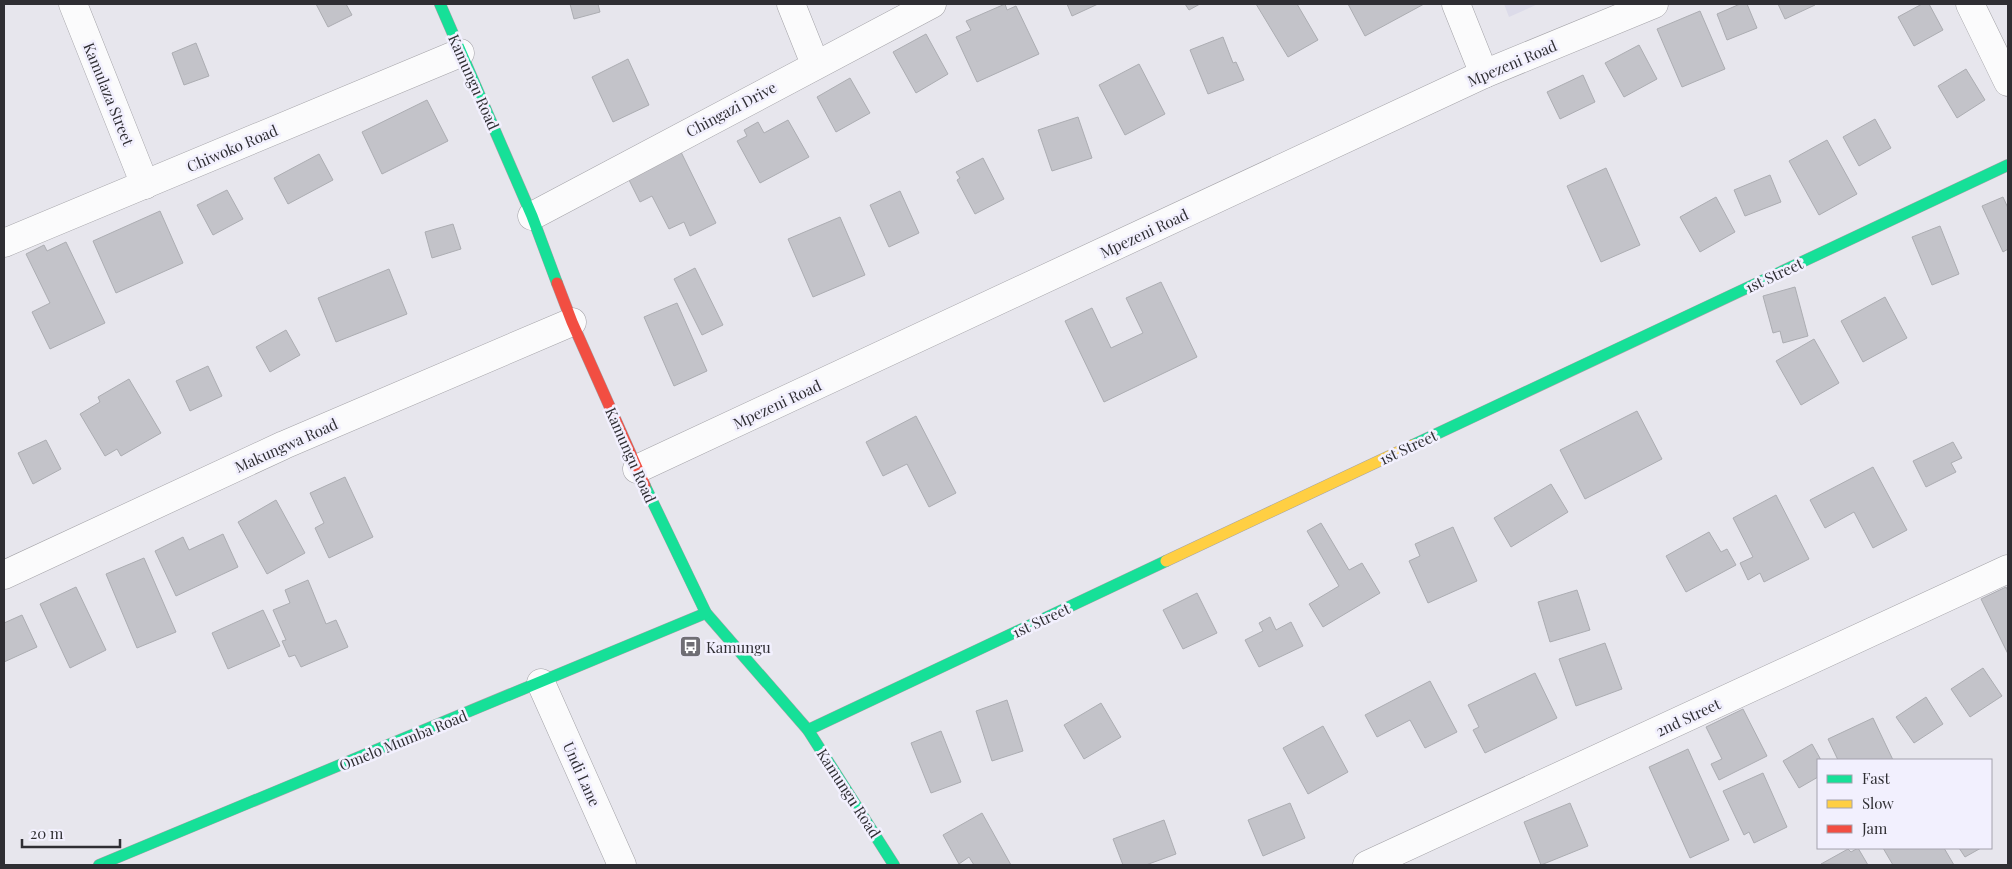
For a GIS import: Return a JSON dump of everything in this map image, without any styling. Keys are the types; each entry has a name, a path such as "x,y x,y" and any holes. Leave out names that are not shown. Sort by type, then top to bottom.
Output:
{"street":[{"name":"Kamulaza Street","path":"73,4 145,184"},
{"name":"Kamungu Road","path":"440,4 532,216 572,322 637,469 706,613 808,730 894,865"},
{"path":"791,4 815,64"},
{"name":"Chingazi Drive","path":"532,216 815,64 932,4"},
{"path":"1456,4 1484,74"},
{"name":"Mpezeni Road","path":"637,469 1484,74 1654,4"},
{"path":"1970,4 2008,82"},
{"name":"Chiwoko Road","path":"4,243 460,53"},
{"name":"1st Street","path":"808,730 2008,165"},
{"name":"Makungwa Road","path":"4,575 284,445 572,322"},
{"name":"2nd Street","path":"1367,865 2008,569"},
{"name":"Omelo Mumba Road","path":"99,865 706,613"},
{"name":"Undi Lane","path":"541,683 622,865"}],"shaded area":[{"path":"1504,4 1538,4 1509,17"}],"building":[{"path":"316,4 346,4 352,15 328,27"},
{"path":"570,4 598,4 600,12 574,19"},
{"path":"1005,4 1007,10 1016,6 1039,54 977,82 956,37 971,30 966,21"},
{"path":"1067,4 1098,4 1072,16"},
{"path":"1185,4 1200,4 1189,10"},
{"path":"1256,4 1297,4 1318,40 1288,57"},
{"path":"1348,4 1424,4 1365,36"},
{"path":"1740,4 1747,4 1757,28 1727,40 1717,14"},
{"path":"1778,4 1815,4 1815,5 1785,19"},
{"path":"1922,4 1929,4 1943,30 1914,46 1898,17"},
{"path":"1700,11 1725,69 1682,87 1657,29"},
{"path":"926,34 948,74 916,93 893,52"},
{"path":"1223,37 1233,63 1236,62 1244,80 1208,94 1190,50"},
{"path":"196,43 209,76 184,85 172,53"},
{"path":"1639,45 1657,79 1624,97 1605,63"},
{"path":"628,59 649,105 613,122 592,77"},
{"path":"1139,64 1165,114 1125,135 1099,85"},
{"path":"1966,69 1985,100 1957,118 1938,86"},
{"path":"1583,75 1595,102 1560,119 1547,92"},
{"path":"850,78 870,113 836,132 817,97"},
{"path":"427,100 448,141 382,174 362,132"},
{"path":"1078,117 1092,158 1052,171 1038,130"},
{"path":"1875,119 1891,148 1859,166 1843,137"},
{"path":"788,120 809,157 760,183 737,141 747,136 744,130 758,122 764,133"},
{"path":"1827,140 1857,194 1819,215 1789,161"},
{"path":"679,148 716,223 690,236 684,222 669,229 652,196 640,202 626,174"},
{"path":"319,154 333,180 288,204 274,178"},
{"path":"983,158 1004,199 975,214 957,180 960,178 956,172"},
{"path":"1606,168 1640,245 1601,262 1567,186"},
{"path":"1770,175 1781,202 1745,216 1734,190"},
{"path":"227,190 243,219 213,235 197,205"},
{"path":"900,191 919,233 889,247 870,205"},
{"path":"1716,197 1735,232 1700,252 1680,217"},
{"path":"2003,197 2008,208 2008,249 2003,252 1982,206"},
{"path":"160,211 183,263 116,293 93,241"},
{"path":"840,217 865,275 813,297 788,239"},
{"path":"453,224 461,249 432,258 425,232"},
{"path":"1940,226 1959,274 1932,285 1912,237"},
{"path":"66,242 105,323 50,349 32,312 50,303 26,254 44,245 47,251"},
{"path":"695,268 723,325 702,335 674,279"},
{"path":"389,269 407,314 336,342 318,298"},
{"path":"1161,282 1197,357 1104,402 1065,321 1092,308 1111,348 1143,333 1126,298"},
{"path":"1795,287 1808,336 1783,343 1780,331 1773,333 1763,296"},
{"path":"1885,297 1907,338 1863,362 1841,321"},
{"path":"677,303 707,371 674,386 644,317"},
{"path":"286,330 300,355 270,372 256,347"},
{"path":"1814,339 1839,383 1801,405 1776,361"},
{"path":"208,366 222,396 190,411 176,381"},
{"path":"129,379 161,433 121,456 117,449 105,456 80,414 100,402 98,397"},
{"path":"1637,411 1662,459 1585,499 1560,450"},
{"path":"916,416 956,493 929,507 907,464 883,476 866,442"},
{"path":"46,440 61,469 33,484 18,453"},
{"path":"1953,442 1962,458 1951,463 1956,472 1926,487 1913,461"},
{"path":"1873,467 1907,530 1873,548 1854,512 1825,528 1810,500"},
{"path":"345,477 373,537 329,558 315,528 324,523 310,493"},
{"path":"1551,484 1568,512 1511,547 1494,518"},
{"path":"1776,495 1809,559 1764,582 1760,573 1748,580 1740,563 1753,557 1733,518"},
{"path":"276,500 305,553 267,574 238,522"},
{"path":"1321,523 1349,570 1362,563 1380,593 1323,627 1309,604 1339,586 1307,531"},
{"path":"1453,527 1477,581 1428,603 1409,561 1420,556 1415,544"},
{"path":"1709,532 1721,552 1727,549 1736,565 1686,592 1666,556"},
{"path":"223,534 238,567 176,596 155,551 183,537 189,550"},
{"path":"144,558 176,632 137,648 106,574"},
{"path":"308,580 326,624 336,620 348,647 301,667 295,655 289,657 282,641 286,640 273,610 290,603 285,590"},
{"path":"76,587 106,650 70,668 40,604"},
{"path":"2006,587 2008,591 2008,654 1981,599"},
{"path":"1577,590 1590,630 1550,642 1538,602"},
{"path":"1197,593 1217,633 1183,649 1163,610"},
{"path":"263,610 280,646 228,669 212,633"},
{"path":"22,615 37,647 4,662 4,623"},
{"path":"1270,617 1276,630 1291,622 1303,646 1259,667 1245,640 1263,631 1259,623"},
{"path":"1605,643 1622,689 1576,706 1559,659"},
{"path":"1983,668 2002,696 1970,717 1951,689"},
{"path":"1535,673 1557,718 1485,753 1473,730 1479,727 1468,705"},
{"path":"1430,681 1457,732 1425,748 1410,720 1377,737 1365,715"},
{"path":"1926,697 1943,724 1914,743 1896,717"},
{"path":"1007,700 1023,751 992,761 976,711"},
{"path":"1101,703 1121,737 1084,759 1064,725"},
{"path":"1743,709 1767,756 1719,780 1711,764 1722,759 1706,727"},
{"path":"1873,718 1893,759 1838,759 1828,739"},
{"path":"1323,726 1348,772 1308,794 1283,748"},
{"path":"941,731 961,782 931,793 911,743"},
{"path":"1812,744 1820,759 1817,759 1817,778 1799,788 1783,761"},
{"path":"1688,749 1729,840 1690,858 1649,767"},
{"path":"1763,773 1787,827 1754,843 1749,832 1744,835 1723,791"},
{"path":"1290,803 1305,838 1263,856 1248,820"},
{"path":"1570,803 1588,846 1541,865 1524,822"},
{"path":"982,813 1011,865 974,865 969,857 959,864 943,835"},
{"path":"1164,820 1176,854 1146,865 1123,865 1113,839"},
{"path":"1848,849 1851,852 1859,849 1868,865 1821,864"},
{"path":"1884,849 1945,849 1954,865 1893,865"},
{"path":"1960,849 1979,849 1965,857"}],"traffic: fast":[{"path":"440,4 532,216 557,283"},
{"path":"1413,445 2008,165"},
{"path":"645,486 706,613 808,730 894,865"},
{"path":"808,730 1166,561"},
{"path":"99,865 706,613"}],"traffic: slow":[{"path":"1166,561 1413,445"}],"traffic: jam":[{"path":"557,283 572,322 645,486"}],"place":[{"name":"Kamungu","path":"690,647"}]}
